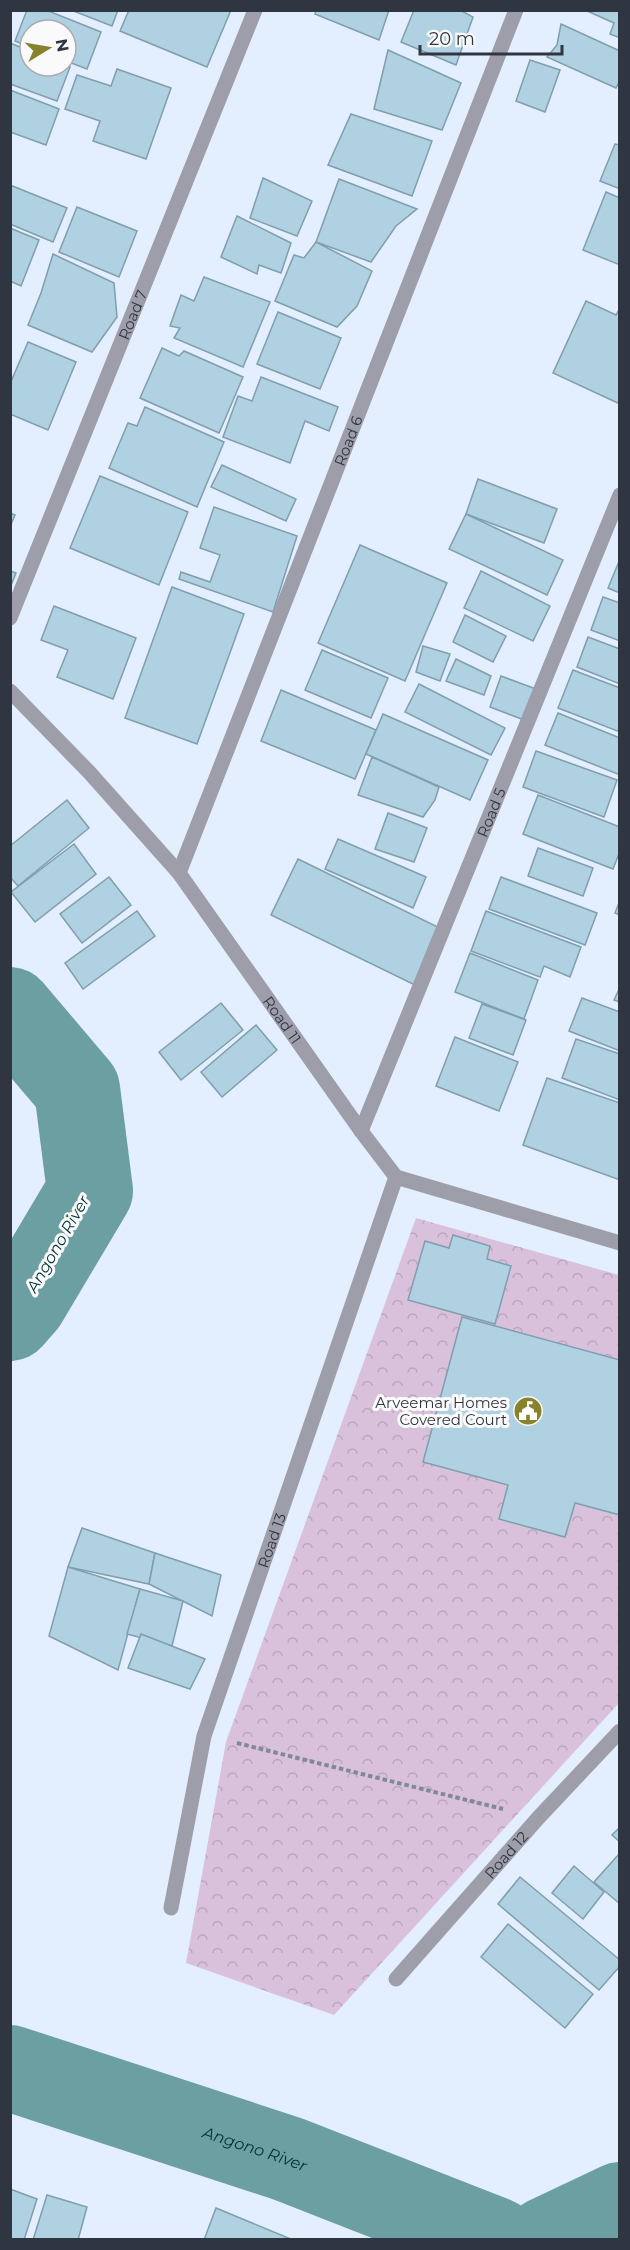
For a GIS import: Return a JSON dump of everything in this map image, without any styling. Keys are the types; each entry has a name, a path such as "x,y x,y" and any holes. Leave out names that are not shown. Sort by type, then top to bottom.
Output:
{"street":[{"name":"Road 7","path":"10,618 255,10"},
{"name":"Road 6","path":"179,873 516,10"},
{"name":"Road 5","path":"361,1131 620,495"},
{"name":"Road 11","path":"10,691 89,772 179,873 396,1177"},
{"path":"396,1177 620,1243"},
{"name":"Road 13","path":"171,1908 204,1736 396,1177"},
{"name":"Road 12","path":"396,1978 539,1817 620,1731"}],"path":[{"path":"204,1736 539,1817"}],"green space":[{"path":"416,1218 619,1275 619,1703 334,2015 186,1963 226,1742"}],"building":[{"path":"27,10 46,10 66,18 24,18"},
{"path":"71,10 118,10 112,26"},
{"path":"129,10 231,10 207,67 120,31"},
{"path":"316,10 389,10 379,40 315,14"},
{"path":"414,10 460,10 473,17 456,65 401,42"},
{"path":"585,10 620,10 620,38 610,34 614,23"},
{"path":"78,23 101,32 87,69 78,66"},
{"path":"561,24 620,51 620,80 616,88 547,57 557,45"},
{"path":"10,43 18,46 18,78 66,78 57,101 10,84"},
{"path":"388,50 461,83 442,130 374,109"},
{"path":"530,60 560,70 545,112 516,101"},
{"path":"117,69 171,88 146,159 93,141 100,121 65,109 78,75 111,86"},
{"path":"10,90 59,109 46,145 10,132"},
{"path":"351,114 432,141 412,196 328,165"},
{"path":"615,144 620,145 620,189 600,181"},
{"path":"263,178 312,201 297,236 250,218"},
{"path":"339,179 417,209 396,226 371,262 316,242"},
{"path":"10,185 67,208 53,242 10,224"},
{"path":"606,192 620,198 620,265 583,250"},
{"path":"77,207 137,231 119,277 59,252"},
{"path":"237,216 291,243 281,273 259,265 257,274 221,257"},
{"path":"10,228 39,240 21,286 10,281"},
{"path":"316,242 372,271 357,306 337,327 275,301 294,255 304,258"},
{"path":"53,254 114,283 117,317 92,352 28,325"},
{"path":"204,277 270,302 243,367 174,338 180,328 170,326 181,295 194,301"},
{"path":"586,301 616,315 620,308 620,404 553,373"},
{"path":"278,312 341,338 320,389 257,364"},
{"path":"28,342 76,362 48,430 10,414 10,384"},
{"path":"162,348 179,356 184,351 243,377 219,433 140,398"},
{"path":"261,377 338,407 329,431 305,421 290,463 223,437 238,396 252,401"},
{"path":"145,407 224,442 197,507 109,468 128,423 137,426"},
{"path":"222,465 296,499 286,521 211,487"},
{"path":"100,476 188,512 159,585 70,548"},
{"path":"478,479 557,509 544,543 466,514"},
{"path":"214,507 297,536 273,612 179,579 181,572 210,582 220,555 200,548"},
{"path":"10,513 15,515 10,527"},
{"path":"466,514 563,560 547,595 449,549"},
{"path":"360,545 447,583 405,681 318,643"},
{"path":"620,559 620,593 608,588"},
{"path":"10,571 16,573 10,588"},
{"path":"481,571 550,606 533,641 464,608"},
{"path":"172,587 244,614 197,744 125,718"},
{"path":"603,597 620,603 620,641 591,630"},
{"path":"54,606 136,638 113,699 57,677 68,650 41,640"},
{"path":"465,615 506,636 493,662 453,642"},
{"path":"588,637 620,649 620,684 577,667"},
{"path":"423,646 450,654 440,681 416,672"},
{"path":"322,650 388,678 371,718 305,690"},
{"path":"456,659 491,676 484,695 446,681"},
{"path":"573,670 620,688 620,732 558,708"},
{"path":"501,676 536,689 524,720 490,707"},
{"path":"419,684 505,728 491,755 405,712"},
{"path":"281,690 376,730 355,779 261,741"},
{"path":"558,713 620,738 620,775 545,745"},
{"path":"383,714 488,760 470,800 366,754"},
{"path":"536,751 617,780 604,817 523,787"},
{"path":"372,757 439,787 435,800 423,817 358,795"},
{"path":"538,795 620,827 620,851 613,869 523,834"},
{"path":"67,800 89,828 18,886 10,877 10,846"},
{"path":"388,813 427,828 414,862 375,849"},
{"path":"338,839 426,877 413,908 325,869"},
{"path":"74,844 96,874 35,922 11,892"},
{"path":"538,848 593,868 583,896 528,876"},
{"path":"298,859 444,930 417,986 271,915"},
{"path":"109,877 131,905 82,943 60,914"},
{"path":"501,877 597,913 585,945 489,909"},
{"path":"620,900 620,915 615,913"},
{"path":"137,911 155,936 83,989 65,963"},
{"path":"486,911 581,947 570,977 544,966 540,977 471,951"},
{"path":"470,953 538,980 524,1019 455,992"},
{"path":"620,987 620,1002 614,1000"},
{"path":"582,998 620,1012 620,1051 569,1031"},
{"path":"221,1003 243,1030 181,1080 159,1052"},
{"path":"482,1004 526,1020 513,1055 469,1038"},
{"path":"256,1025 277,1050 222,1097 201,1072"},
{"path":"455,1037 518,1062 499,1111 436,1086"},
{"path":"576,1039 620,1054 620,1100 562,1078"},
{"path":"547,1078 620,1103 620,1180 523,1145"},
{"path":"453,1235 490,1246 487,1259 511,1266 495,1324 408,1300 425,1241 449,1248"},
{"name":"Arveemar Homes Covered Court","path":"462,1317 620,1360 620,1515 575,1503 565,1537 499,1519 508,1485 423,1462"},
{"path":"82,1528 155,1553 149,1584 68,1567"},
{"path":"155,1553 221,1575 212,1616 149,1584"},
{"path":"68,1567 140,1589 118,1670 49,1636"},
{"path":"140,1589 183,1601 172,1646 127,1634"},
{"path":"141,1634 205,1659 190,1689 128,1668"},
{"path":"620,1827 620,1842 612,1835"},
{"path":"620,1853 620,1904 594,1882"},
{"path":"574,1866 604,1892 583,1919 552,1893"},
{"path":"520,1877 620,1960 620,1966 599,1990 498,1904"},
{"path":"508,1924 593,1994 565,2028 481,1957"},
{"path":"10,2189 37,2199 24,2240 10,2240"},
{"path":"47,2195 87,2207 78,2240 33,2240"},
{"path":"216,2208 293,2240 204,2240"}],"waterway":[{"name":"Angono River","path":"10,1010 77,1089 90,1191 24,1302 10,1318"},
{"name":"Angono River","path":"10,2068 288,2159 495,2240"},
{"name":"Angono River","path":"546,2240 620,2205"}],"place":[{"name":"Arveemar Homes Covered Court","path":"528,1411"}]}
